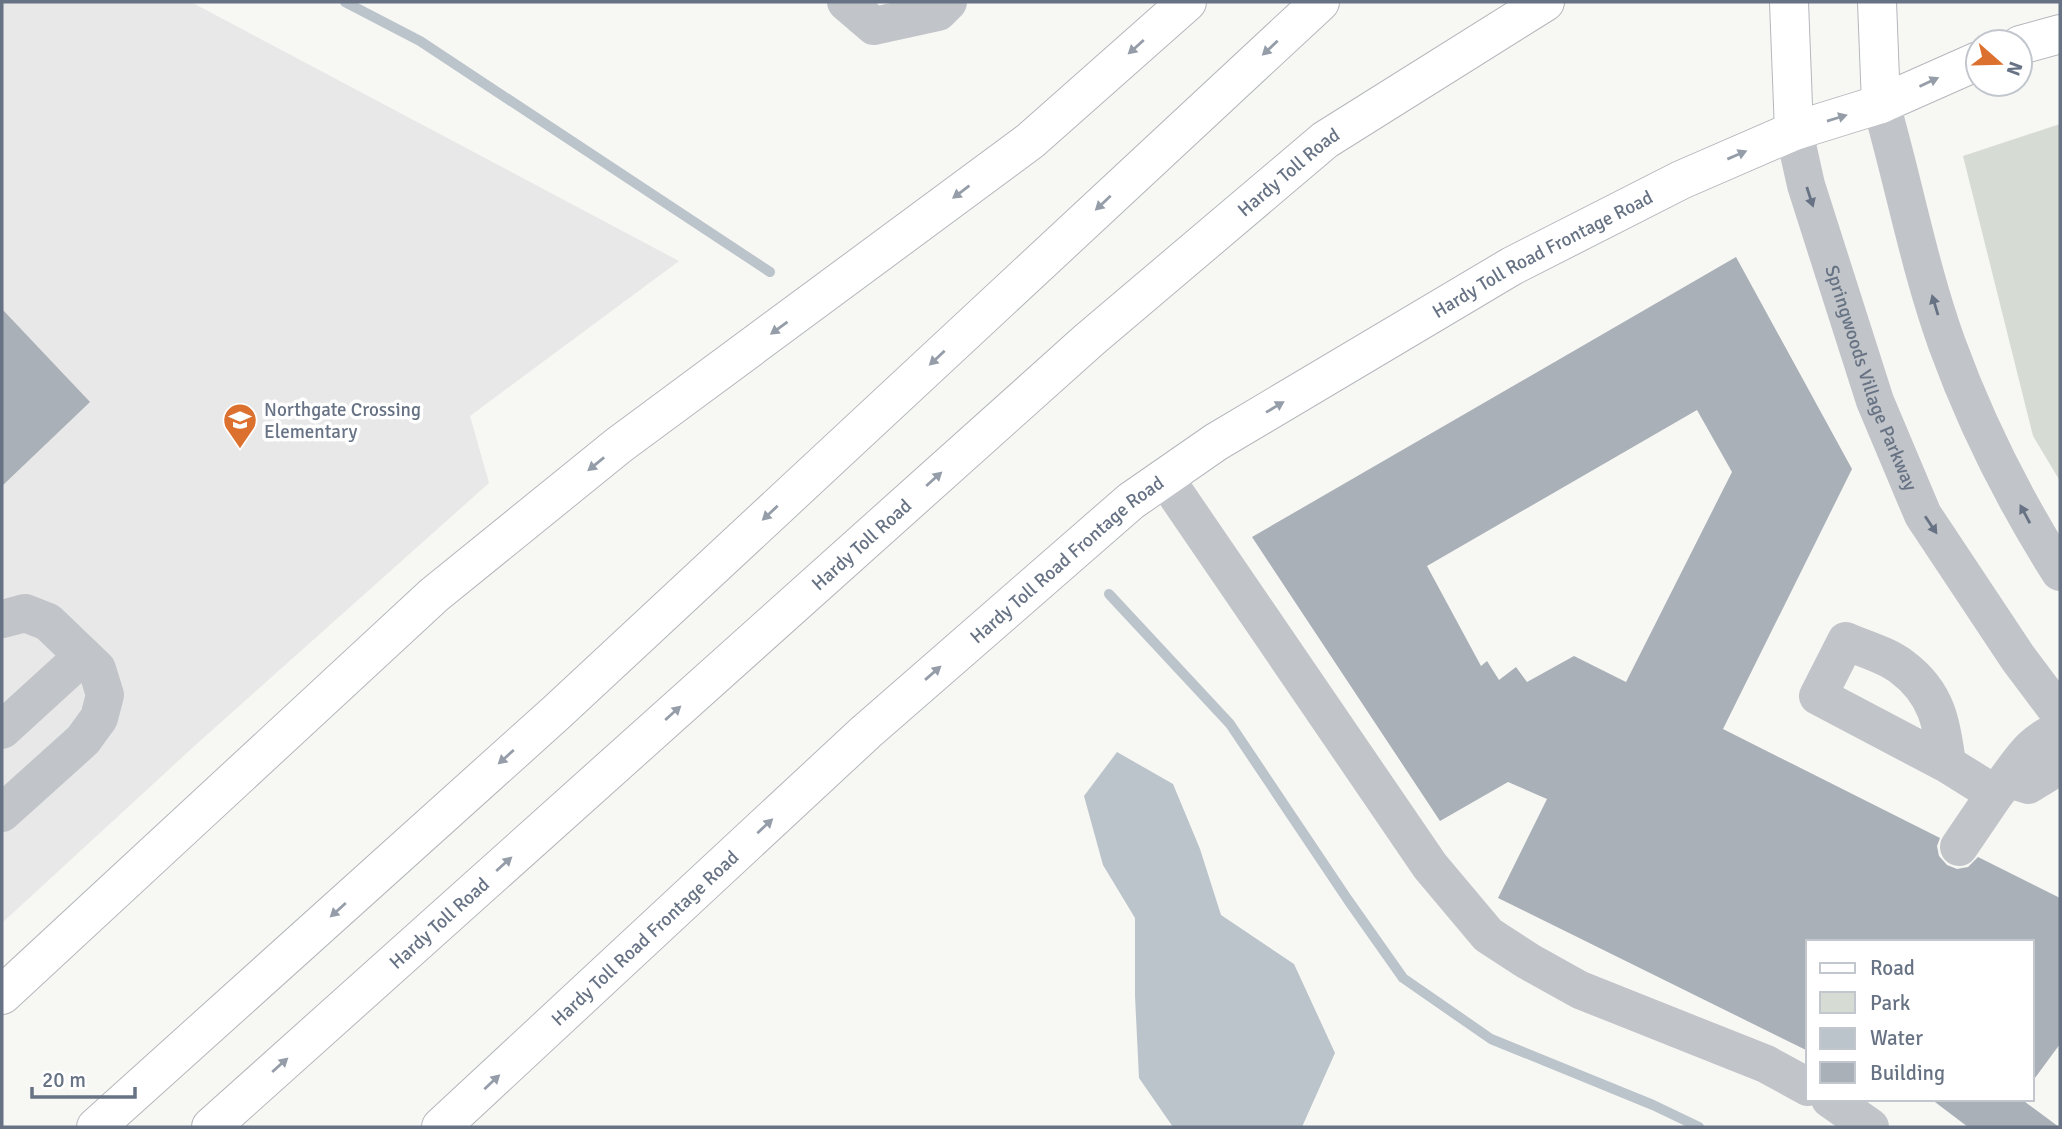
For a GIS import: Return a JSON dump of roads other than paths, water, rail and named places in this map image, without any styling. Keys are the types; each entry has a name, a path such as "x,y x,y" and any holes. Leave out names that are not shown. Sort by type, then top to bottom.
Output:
{"main road":[{"path":"2,995 434,595 620,445 1030,141 1187,2"},
{"path":"96,1127 557,712 1320,2"},
{"name":"Hardy Toll Road","path":"211,1127 1089,340 1314,149 1545,2"},
{"name":"Springwoods Village Parkway","path":"1789,2 1794,131"},
{"path":"1877,2 1881,104"},
{"path":"2034,41 2060,34"},
{"name":"Hardy Toll Road Frontage Road","path":"441,1127 866,732 1131,501 1216,442 1512,267 1681,180 1794,131 1881,104 1964,67"}],"street":[{"path":"846,2 874,26 938,12 948,2"},
{"path":"1881,104 1916,246 1947,344 1986,440 2034,531 2060,572"},
{"name":"Springwoods Village Parkway","path":"1794,131 1806,185 1875,401 1923,515 2018,658 2060,714"},
{"path":"1165,478 1430,866 1488,935 1580,990 1766,1064 1806,1086"},
{"path":"2,619 25,613 48,621 97,670 105,695 99,718 83,740 2,813"},
{"path":"2,730 83,656"},
{"path":"1959,847 2019,759 2049,734 2060,731"},
{"path":"1947,764 2002,786 2028,785 2046,774 2060,760"},
{"path":"1833,1101 1870,1127"}],"water":[{"path":"1117,752 1173,784 1200,849 1221,915 1294,964 1335,1053 1302,1127 1173,1127 1139,1078 1135,918 1103,865 1084,796"}],"waterway":[{"path":"345,2 420,41 770,272"},
{"path":"1109,594 1230,724 1403,978 1491,1039 1653,1105 1699,1127"}],"place":[{"name":"Northgate Crossing Elementary","path":"240,450"}]}
